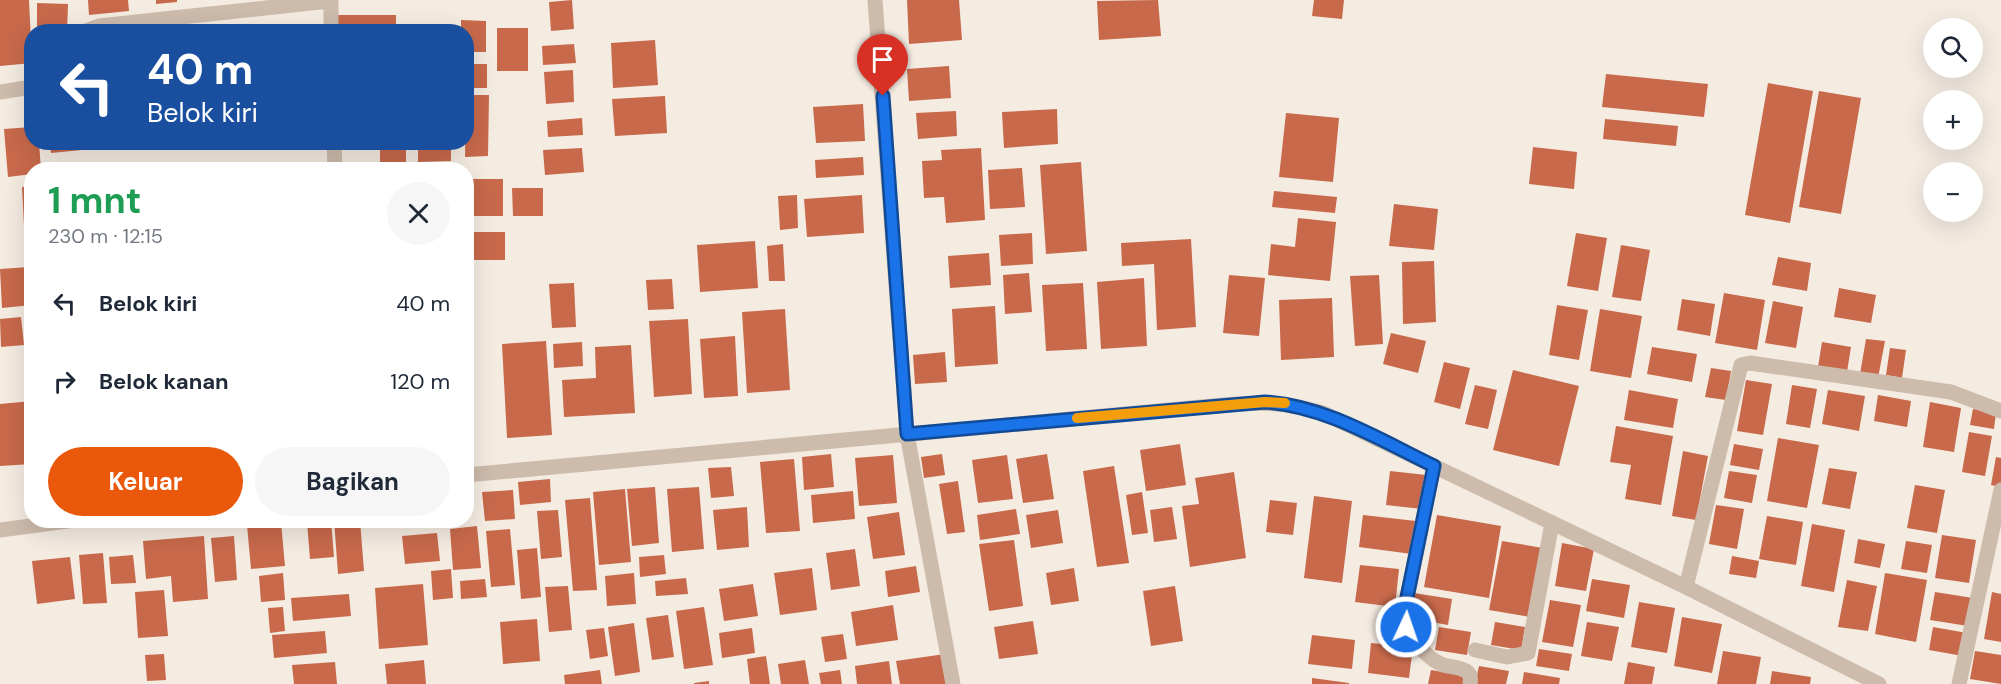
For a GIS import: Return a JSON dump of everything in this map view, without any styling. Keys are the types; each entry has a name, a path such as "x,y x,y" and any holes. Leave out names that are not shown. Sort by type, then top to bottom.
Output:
{"street":[{"path":"875,0 907,434 953,684"},
{"path":"117,24 330,1 331,24"},
{"path":"0,92 24,88"},
{"path":"1686,587 1741,365 1750,363 1951,392 2001,411"},
{"path":"474,475 1265,402 1290,404 1323,413 1686,587 1879,684"},
{"path":"1434,466 1403,617 1406,627 1420,645 1442,664 1466,670 1470,676 1470,684"},
{"path":"1959,684 2001,490"},
{"path":"1475,650 1508,657 1528,653 1552,523"},
{"path":"0,530 24,527"}],"building":[{"path":"0,0 29,0 30,24 24,24 24,64 0,66"},
{"path":"88,0 128,0 129,11 89,15"},
{"path":"156,0 177,0 177,2 156,4"},
{"path":"572,0 574,29 551,31 549,2"},
{"path":"907,0 959,0 962,40 909,44"},
{"path":"1158,0 1161,36 1099,40 1097,1"},
{"path":"1314,0 1344,0 1342,19 1312,16"},
{"path":"37,3 68,4 67,24 37,24"},
{"path":"338,15 396,15 396,24 338,24"},
{"path":"461,20 486,21 486,52 474,52 474,24 461,24"},
{"path":"497,28 528,28 528,71 497,71"},
{"path":"655,40 658,85 613,88 611,43"},
{"path":"574,44 576,63 543,65 542,46"},
{"path":"474,64 487,64 487,88 474,88"},
{"path":"949,66 951,98 909,101 907,69"},
{"path":"573,70 574,102 546,104 544,72"},
{"path":"1606,74 1708,84 1704,117 1602,107"},
{"path":"1768,83 1813,91 1790,223 1745,215"},
{"path":"1819,91 1861,98 1841,214 1799,207"},
{"path":"474,95 489,95 488,156 465,157 465,150 474,150"},
{"path":"665,96 667,133 615,136 612,99"},
{"path":"863,104 865,141 816,143 813,107"},
{"path":"1057,109 1058,144 1004,148 1002,112"},
{"path":"956,111 957,136 918,139 916,113"},
{"path":"1286,113 1339,118 1333,182 1279,177"},
{"path":"582,118 583,135 548,137 547,121"},
{"path":"1605,119 1678,126 1676,146 1603,139"},
{"path":"24,128 24,150 40,150 40,162 24,162 24,175 8,177 4,129"},
{"path":"1533,147 1577,152 1574,189 1529,184"},
{"path":"582,148 584,172 545,175 543,150"},
{"path":"981,148 985,220 946,223 944,197 924,198 922,161 942,160 941,150"},
{"path":"51,150 82,150 51,153"},
{"path":"380,150 406,150 406,162 380,162"},
{"path":"418,150 451,150 451,161 418,162"},
{"path":"863,157 864,175 816,178 815,160"},
{"path":"1081,162 1087,251 1046,254 1040,165"},
{"path":"1022,168 1025,207 990,209 988,170"},
{"path":"474,179 503,179 503,216 474,216"},
{"path":"22,187 24,187 24,226"},
{"path":"512,188 543,188 543,216 513,216"},
{"path":"1274,191 1337,197 1335,213 1272,207"},
{"path":"797,195 798,228 780,230 778,196"},
{"path":"862,195 864,233 807,237 804,199"},
{"path":"1394,204 1438,209 1434,250 1389,246"},
{"path":"1298,218 1336,222 1330,281 1268,275 1271,244 1295,247"},
{"path":"474,232 505,232 505,260 474,260"},
{"path":"1032,233 1033,264 1001,266 999,235"},
{"path":"1576,233 1607,238 1598,291 1567,286"},
{"path":"1191,239 1196,327 1157,330 1154,264 1122,266 1121,243"},
{"path":"755,241 758,288 700,292 697,245"},
{"path":"783,244 785,281 769,281 767,246"},
{"path":"1621,245 1650,250 1641,301 1612,297"},
{"path":"989,253 991,285 950,288 948,256"},
{"path":"1778,257 1811,263 1807,291 1772,285"},
{"path":"1434,261 1436,322 1403,324 1402,262"},
{"path":"24,267 24,306 2,308 0,269"},
{"path":"1029,273 1032,312 1005,314 1003,275"},
{"path":"1229,275 1265,278 1259,336 1223,333"},
{"path":"1379,275 1383,344 1355,346 1350,276"},
{"path":"1144,278 1147,346 1101,349 1097,282"},
{"path":"672,279 674,309 648,310 646,280"},
{"path":"574,283 576,327 552,328 549,284"},
{"path":"1083,283 1087,349 1046,351 1042,285"},
{"path":"1839,288 1876,295 1871,323 1834,317"},
{"path":"1724,293 1765,300 1757,350 1715,343"},
{"path":"1332,298 1334,357 1281,360 1279,300"},
{"path":"1682,299 1715,304 1710,336 1677,330"},
{"path":"1773,301 1803,307 1796,348 1765,343"},
{"path":"1557,305 1588,310 1579,360 1549,355"},
{"path":"995,306 998,364 955,367 952,309"},
{"path":"785,309 790,390 747,393 742,312"},
{"path":"1600,309 1642,316 1631,378 1590,371"},
{"path":"21,317 24,345 1,347 0,319"},
{"path":"688,319 692,394 654,397 649,321"},
{"path":"1391,333 1426,341 1418,373 1383,364"},
{"path":"735,336 738,396 704,398 700,339"},
{"path":"1866,339 1885,341 1878,378 1860,374"},
{"path":"546,341 552,435 507,438 502,344"},
{"path":"582,342 583,366 554,368 553,344"},
{"path":"1822,342 1851,347 1847,372 1818,367"},
{"path":"631,345 635,413 564,417 562,380 596,378 595,347"},
{"path":"1652,347 1697,354 1692,382 1647,374"},
{"path":"1890,348 1906,350 1902,378 1886,375"},
{"path":"945,352 947,382 915,384 913,355"},
{"path":"1444,362 1470,368 1460,409 1434,402"},
{"path":"1711,368 1731,371 1726,400 1705,397"},
{"path":"1513,370 1579,386 1559,466 1493,450"},
{"path":"1746,380 1772,384 1763,435 1737,431"},
{"path":"1475,385 1497,390 1488,429 1465,424"},
{"path":"1792,385 1817,389 1810,428 1786,424"},
{"path":"1629,390 1678,399 1673,428 1624,420"},
{"path":"1828,390 1865,396 1859,431 1822,424"},
{"path":"1878,395 1911,401 1907,427 1874,421"},
{"path":"24,402 24,464 0,466 0,404"},
{"path":"1930,402 1961,408 1954,452 1923,447"},
{"path":"1973,409 1996,413 1994,429 1970,425"},
{"path":"1616,426 1673,436 1661,505 1625,499 1631,465 1610,462"},
{"path":"1969,432 1992,436 1985,476 1962,472"},
{"path":"1778,438 1819,445 1807,508 1767,501"},
{"path":"1180,444 1186,485 1146,491 1140,450"},
{"path":"1734,444 1763,449 1759,470 1730,465"},
{"path":"1683,451 1708,456 1696,520 1672,516"},
{"path":"831,454 834,487 804,490 802,457"},
{"path":"942,454 945,475 924,478 921,457"},
{"path":"1047,454 1054,499 1023,503 1016,459"},
{"path":"893,455 897,503 859,506 855,458"},
{"path":"1007,455 1013,499 978,503 972,460"},
{"path":"1996,457 2001,458 2001,487 1991,485"},
{"path":"794,459 800,531 766,533 760,462"},
{"path":"1114,466 1129,563 1097,567 1083,471"},
{"path":"731,467 734,496 711,498 708,468"},
{"path":"1829,468 1857,472 1850,509 1822,504"},
{"path":"1390,471 1426,475 1422,509 1386,505"},
{"path":"1729,471 1757,475 1752,503 1724,498"},
{"path":"1234,472 1246,558 1190,567 1182,506 1199,504 1195,478"},
{"path":"550,479 551,502 520,505 518,482"},
{"path":"958,481 965,532 947,534 939,484"},
{"path":"1915,485 1945,490 1937,533 1907,528"},
{"path":"655,487 659,543 632,546 627,489"},
{"path":"699,487 704,549 672,552 667,489"},
{"path":"625,489 631,562 599,565 593,492"},
{"path":"513,490 515,519 485,521 482,492"},
{"path":"853,491 855,519 813,523 811,495"},
{"path":"1142,492 1148,533 1132,535 1126,495"},
{"path":"1314,496 1352,501 1342,583 1304,578"},
{"path":"590,498 597,590 573,591 565,500"},
{"path":"1270,500 1297,503 1293,535 1266,532"},
{"path":"1716,505 1744,509 1737,549 1709,544"},
{"path":"747,507 749,547 717,550 713,510"},
{"path":"1172,507 1177,539 1154,542 1150,510"},
{"path":"1016,509 1020,534 980,540 977,515"},
{"path":"558,510 562,557 541,559 537,511"},
{"path":"1058,510 1063,543 1031,548 1026,515"},
{"path":"899,512 905,555 873,559 867,517"},
{"path":"1363,515 1416,521 1412,554 1359,547"},
{"path":"1437,515 1501,526 1489,598 1424,587"},
{"path":"1767,516 1803,522 1796,565 1759,559"},
{"path":"1812,524 1845,530 1834,592 1801,586"},
{"path":"477,526 481,568 453,570 450,529"},
{"path":"247,528 282,528 285,566 251,569"},
{"path":"307,528 332,528 334,557 310,559"},
{"path":"335,528 361,528 364,571 338,574"},
{"path":"510,529 515,585 491,587 486,531"},
{"path":"437,533 440,561 405,564 402,536"},
{"path":"1942,535 1976,540 1969,583 1935,578"},
{"path":"204,536 208,599 173,602 171,576 146,579 143,541"},
{"path":"234,536 237,580 215,582 211,538"},
{"path":"1858,539 1885,544 1880,568 1854,563"},
{"path":"1014,540 1023,606 989,611 979,544"},
{"path":"1502,541 1543,548 1530,617 1489,610"},
{"path":"1906,541 1932,545 1927,573 1901,569"},
{"path":"1562,543 1594,549 1586,591 1555,586"},
{"path":"537,548 541,597 521,599 517,550"},
{"path":"855,549 860,586 831,590 826,553"},
{"path":"103,553 107,603 83,604 79,555"},
{"path":"133,555 136,583 111,584 109,557"},
{"path":"664,555 666,574 640,577 639,557"},
{"path":"1732,556 1759,561 1756,578 1729,574"},
{"path":"70,557 75,599 37,604 32,561"},
{"path":"1360,565 1399,569 1395,607 1355,602"},
{"path":"916,566 920,592 888,597 885,571"},
{"path":"812,568 817,610 780,615 774,573"},
{"path":"1074,568 1079,601 1051,605 1046,573"},
{"path":"451,569 453,598 433,600 431,571"},
{"path":"283,573 285,600 261,602 259,576"},
{"path":"634,573 636,604 607,606 605,576"},
{"path":"1885,573 1927,580 1916,642 1875,634"},
{"path":"686,578 688,594 656,596 655,581"},
{"path":"485,579 487,597 461,599 460,581"},
{"path":"1592,579 1630,585 1624,618 1586,611"},
{"path":"1847,580 1877,586 1868,631 1838,627"},
{"path":"423,584 428,645 379,649 375,588"},
{"path":"753,584 758,616 724,621 719,589"},
{"path":"568,586 572,630 549,632 545,587"},
{"path":"1175,586 1183,641 1151,646 1143,591"},
{"path":"164,590 168,636 138,638 135,592"},
{"path":"1935,592 1973,598 1968,626 1930,620"},
{"path":"1992,592 2001,594 2001,642 1984,639"},
{"path":"1414,593 1452,599 1448,625 1409,618"},
{"path":"349,594 351,616 293,621 291,598"},
{"path":"1550,600 1581,605 1573,647 1542,642"},
{"path":"1639,602 1675,608 1667,653 1631,647"},
{"path":"893,605 898,640 856,646 851,612"},
{"path":"283,607 285,631 270,633 268,608"},
{"path":"704,607 713,665 684,669 676,611"},
{"path":"668,615 674,657 652,660 646,618"},
{"path":"1682,617 1722,624 1712,673 1674,666"},
{"path":"537,619 540,661 503,664 500,622"},
{"path":"1033,621 1038,654 999,659 994,627"},
{"path":"1495,622 1525,627 1521,650 1491,645"},
{"path":"1587,622 1619,627 1612,661 1581,656"},
{"path":"634,623 640,672 615,676 608,627"},
{"path":"1439,627 1471,632 1467,655 1435,650"},
{"path":"1933,627 1967,633 1963,656 1929,650"},
{"path":"604,628 608,656 590,659 586,630"},
{"path":"752,628 755,653 722,658 719,633"},
{"path":"325,631 327,653 274,658 272,635"},
{"path":"843,634 847,659 825,662 821,637"},
{"path":"1312,635 1355,640 1352,669 1308,664"},
{"path":"1371,643 1413,647 1409,678 1368,673"},
{"path":"1539,649 1572,654 1569,671 1536,666"},
{"path":"1723,651 1761,657 1756,684 1717,684"},
{"path":"1975,651 2001,655 2001,684 1970,679"},
{"path":"164,654 166,680 147,681 145,655"},
{"path":"945,654 950,684 900,684 896,661"},
{"path":"766,656 770,684 750,684 747,659"},
{"path":"424,660 426,684 387,684 385,664"},
{"path":"805,660 809,684 781,684 778,664"},
{"path":"889,661 892,684 857,684 855,666"},
{"path":"335,662 337,684 294,684 292,665"},
{"path":"1628,662 1655,667 1652,684 1624,684"},
{"path":"1479,666 1509,671 1506,684 1475,684"},
{"path":"600,670 602,684 565,684 564,675"},
{"path":"840,670 842,684 821,684 819,673"},
{"path":"1431,670 1466,676 1464,684 1428,684"},
{"path":"1772,671 1811,677 1810,684 1770,684"},
{"path":"1524,672 1560,678 1559,684 1522,684"},
{"path":"1312,678 1349,683 1349,684 1312,684"},
{"path":"709,681 709,684 694,684 694,683"}],"slow traffic":[{"path":"1077,418 1265,402 1285,403"}],"route":[{"path":"883,96 907,434 1265,402 1290,404 1323,413 1434,466 1403,617 1406,627"}]}
